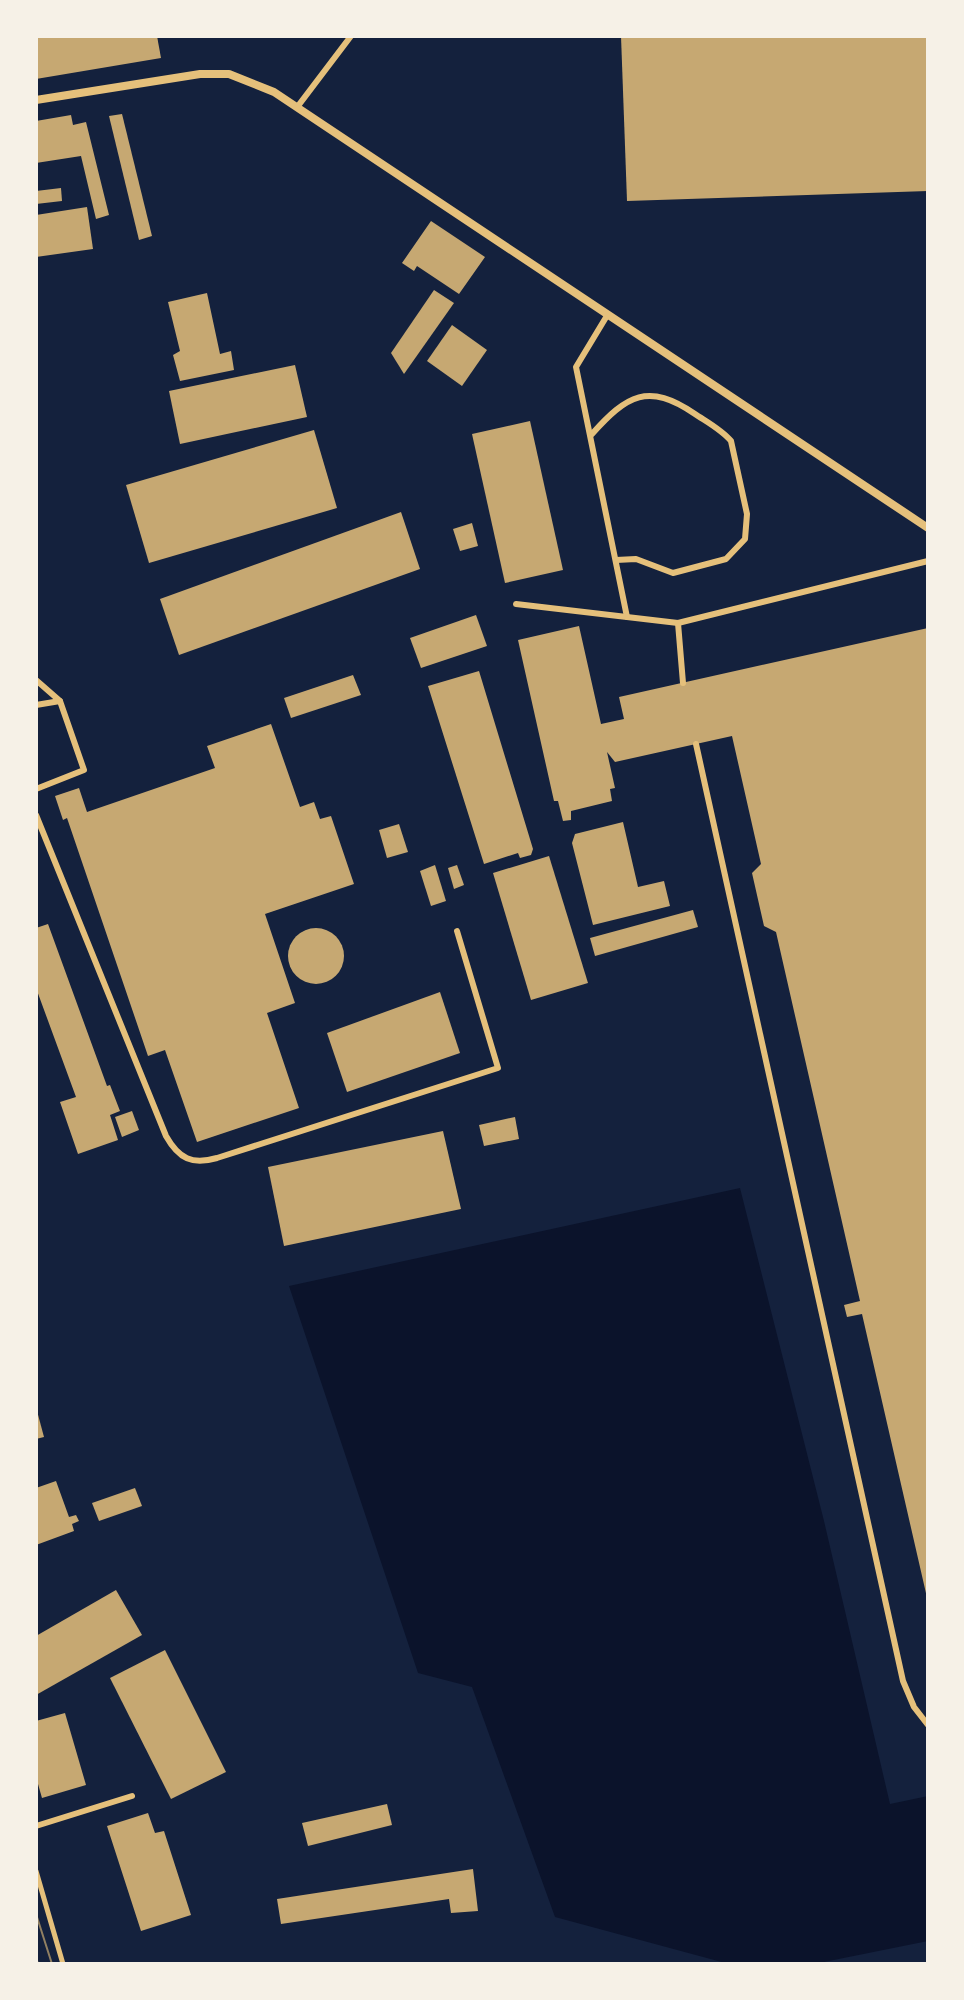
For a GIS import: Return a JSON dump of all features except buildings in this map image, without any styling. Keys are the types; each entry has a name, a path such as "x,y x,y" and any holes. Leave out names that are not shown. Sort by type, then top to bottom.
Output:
{"street":[{"path":"36,100 200,74 229,74 298,106 928,528"}],"lane":[{"path":"298,106 351,36"},
{"path":"608,314 576,367 627,617"},
{"path":"592,434 611,413 643,395 655,395 680,404 731,441 747,514 745,539 726,559 673,573 636,559 616,560"},
{"path":"516,604 678,623 928,561"},
{"path":"678,623 683,683"},
{"path":"36,680 60,701 84,770 36,789"},
{"path":"36,705 60,701"},
{"path":"696,744 903,1681 914,1707 928,1725"},
{"path":"36,815 166,1136 182,1157 194,1162 217,1158 498,1068 457,931"},
{"path":"36,1826 132,1796"}],"path":[{"path":"36,1871 63,1964"}],"water":[{"path":"740,1188 824,1521 890,1804 928,1796 928,1941 814,1964 729,1964 555,1917 472,1687 418,1673 289,1286"}],"tram line":[{"path":"36,1914 52,1964"},
{"path":"36,1957 38,1964"}]}
